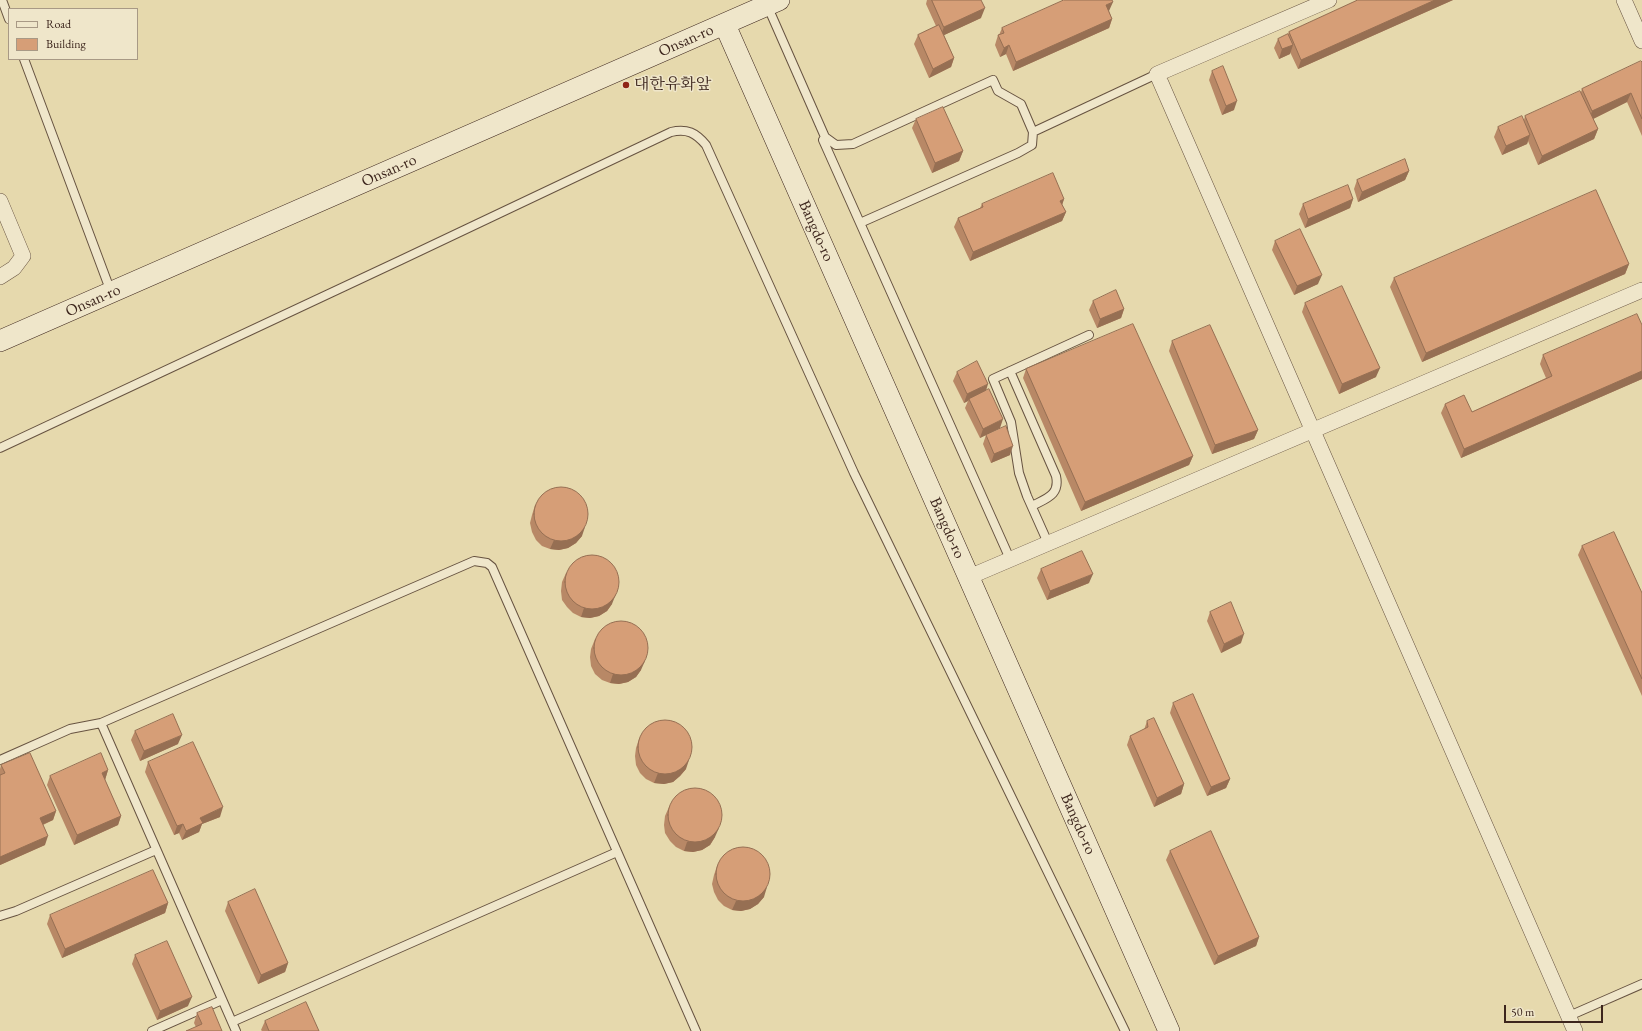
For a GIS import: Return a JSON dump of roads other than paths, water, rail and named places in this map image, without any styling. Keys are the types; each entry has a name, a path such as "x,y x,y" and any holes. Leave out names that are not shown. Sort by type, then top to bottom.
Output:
{"street":[{"path":"1329,0 1156,74 1575,1031"},
{"path":"1624,0 1642,41"},
{"name":"Onsan-ro","path":"0,341 773,3"},
{"name":"Bangdo-ro","path":"725,24 1169,1031"},
{"path":"0,201 23,256 14,268 0,277"},
{"path":"969,577 1642,290"}],"lane":[{"path":"2,0 8,15"},
{"path":"773,3 826,137 836,145 853,144 993,80 998,91 1021,104 1032,132 1032,145 1018,153 860,223"},
{"path":"24,60 111,293"},
{"path":"1032,132 1156,74"},
{"path":"0,448 671,132 689,130 699,136 706,145 854,473 1125,1031"},
{"path":"826,137 823,140 1010,559"},
{"path":"1048,543 1019,473 1012,422 993,379 1089,335"},
{"path":"1010,371 1056,476 1058,485 1054,492 1032,506"},
{"path":"0,760 70,729 101,722 474,561 482,561 492,567 696,1031"},
{"path":"101,722 236,1031"},
{"path":"0,916 16,911 156,850"},
{"path":"232,1022 617,852"},
{"path":"1569,1016 1642,984"},
{"path":"152,1031 222,1000"}],"place":[{"name":"대한유화앞","path":"626,85"}]}
